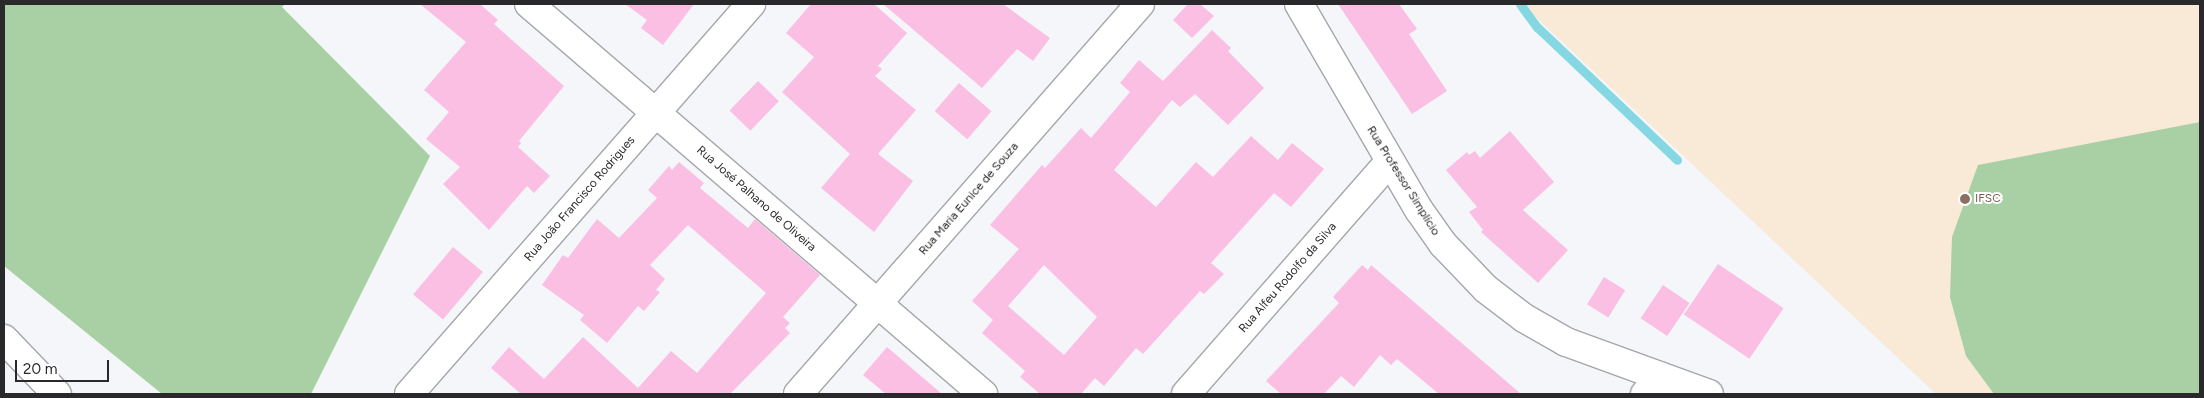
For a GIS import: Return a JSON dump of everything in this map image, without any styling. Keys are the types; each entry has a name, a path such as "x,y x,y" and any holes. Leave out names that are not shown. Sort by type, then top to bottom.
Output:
{"street":[{"name":"Rua José Palhano de Oliveira","path":"529,4 983,394"},
{"name":"Rua João Francisco Rodrigues","path":"409,394 751,4"},
{"name":"Rua Maria Eunice de Souza","path":"798,394 1140,4"},
{"name":"Rua Professor Simplício","path":"1299,4 1389,162 1443,244 1486,289 1524,318 1652,386 1709,394"},
{"name":"Rua Alfeu Rodolfo da Silva","path":"1186,394 1389,162"},
{"path":"4,339 57,394"}],"shaded area":[{"name":"IFSC","path":"1522,4 2200,4 2200,394 1936,394"}],"green space":[{"path":"4,4 285,4 282,7 430,156 311,394 162,394 4,266"},
{"path":"2200,122 2200,394 1994,394 1966,356 1950,297 1952,237 1978,165"}],"building":[{"path":"420,4 480,4 498,20 494,24 564,86 519,141 521,143 518,147 550,176 534,193 527,186 489,230 443,184 460,167 426,139 449,112 424,90 466,42"},
{"path":"625,4 694,4 663,45 641,28 647,20"},
{"path":"811,4 874,4 907,33 878,66 882,69 875,76 916,110 878,154 913,181 874,232 821,188 850,154 782,92 814,57 786,33"},
{"path":"883,4 1003,4 1050,38 1033,61 1017,49 982,88"},
{"path":"1188,4 1200,4 1214,16 1192,38 1173,20"},
{"path":"1338,4 1399,4 1417,29 1409,34 1447,91 1412,114"},
{"path":"1212,30 1231,48 1228,51 1264,88 1228,125 1195,94 1180,107 1172,100 1114,170 1156,207 1196,162 1213,177 1251,136 1278,160 1292,143 1324,169 1291,207 1274,193 1211,263 1224,274 1204,294 1200,291 1143,354 1136,348 1104,386 1095,378 1081,394 1040,394 1020,377 1025,371 982,333 993,320 972,301 1019,249 990,225 1042,165 1045,168 1081,128 1091,138 1130,92 1120,83 1139,60 1163,81","holes":["1044,265 1097,317 1064,355 1008,306"]},
{"path":"758,81 779,101 750,131 730,110"},
{"path":"959,83 991,111 967,139 935,111"},
{"path":"1510,131 1554,182 1523,210 1568,250 1538,283 1481,232 1483,230 1469,212 1477,207 1446,170 1467,152 1469,155 1475,151 1480,158"},
{"path":"679,162 704,183 700,188 748,228 755,219 820,275 783,317 790,323 785,328 790,333 730,394 521,394 491,368 509,347 544,379 583,337 638,388 671,351 697,373 766,293 688,225 650,265 665,279 656,290 660,292 644,311 638,306 607,343 580,320 584,315 542,285 563,255 568,258 597,219 619,238 657,198 648,190 669,166 672,170"},
{"path":"453,247 483,272 443,320 413,294"},
{"path":"1718,264 1783,308 1749,359 1684,315"},
{"path":"1362,265 1368,270 1371,265 1521,394 1439,394 1397,359 1391,365 1380,355 1354,387 1341,376 1324,394 1281,394 1266,381 1339,303 1333,297"},
{"path":"1604,277 1625,290 1608,317 1587,304"},
{"path":"1663,285 1690,303 1667,336 1641,318"},
{"path":"887,347 942,394 886,394 863,375"}],"waterway":[{"path":"1520,4 1537,27 1677,160"}],"place":[{"name":"IFSC","path":"1965,199"}]}
